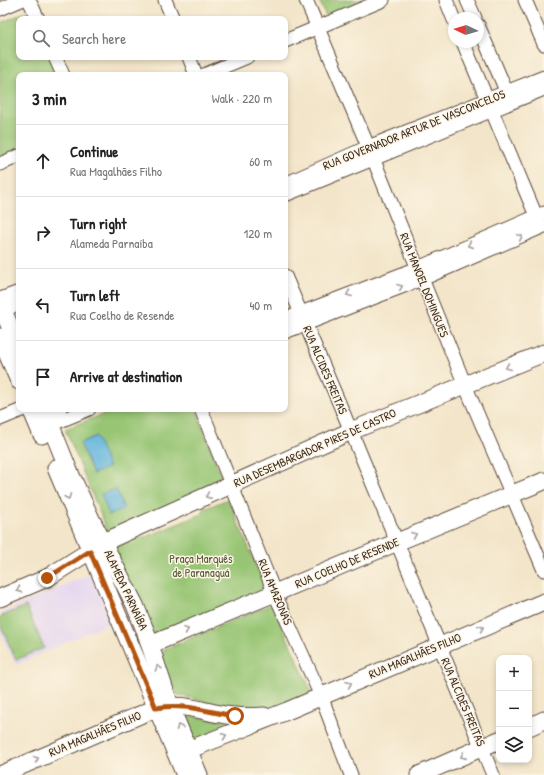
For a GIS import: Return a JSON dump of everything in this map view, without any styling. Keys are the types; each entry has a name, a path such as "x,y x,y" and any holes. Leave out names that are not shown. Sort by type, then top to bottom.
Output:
{"main road":[{"path":"1,304 16,341"},
{"path":"0,337 16,374"},
{"name":"RUA DESEMBARGADOR PIRES DE CASTRO","path":"97,546 351,431 544,353"},
{"name":"ALAMEDA PARNAÍBA","path":"46,413 97,546 135,605 150,645 163,707 188,750 199,775"},
{"name":"ALAMEDA PARNAÍBA","path":"46,413 97,546 163,707 185,775"},
{"name":"RUA COELHO DE RESENDE","path":"150,645 544,481"},
{"path":"0,598 47,578 97,546"},
{"name":"RUA MAGALHÃES FILHO","path":"188,750 287,711 439,645 544,602"},
{"name":"RUA MAGALHÃES FILHO","path":"0,774 163,707 186,706 235,716 269,715 287,711"},
{"path":"532,726 544,720"},
{"path":"419,775 496,741"}],"street":[{"path":"0,9 21,0"},
{"path":"29,0 37,16"},
{"path":"165,0 172,16"},
{"name":"RUA MANOEL DOMINGUES","path":"306,0 465,385 544,570"},
{"path":"288,40 383,0"},
{"path":"446,0 451,12"},
{"path":"467,0 472,12"},
{"path":"525,0 544,44"},
{"path":"484,39 507,93"},
{"path":"288,330 303,318 420,273 499,239 542,223 489,105 465,48"},
{"path":"56,60 62,72"},
{"path":"190,60 195,72"},
{"path":"211,72 240,60"},
{"name":"RUA GOVERNADOR ARTUR DE VASCONCELOS","path":"489,105 507,93 544,77"},
{"name":"RUA GOVERNADOR ARTUR DE VASCONCELOS","path":"288,183 489,105 544,89"},
{"name":"RUA GOVERNADOR ARTUR DE VASCONCELOS","path":"288,193 370,152"},
{"path":"0,164 16,157"},
{"name":"RUA ALCIDES FREITAS","path":"288,283 351,431 493,775"},
{"path":"1,304 16,294"},
{"path":"1,304 16,304"},
{"path":"288,319 303,318"},
{"path":"0,419 17,412"},
{"path":"46,413 57,412"},
{"name":"RUA AMAZONAS","path":"202,412 275,594 321,696 351,775"}],"shaded area":[{"path":"96,572 115,620 16,665 0,631 0,613"}],"green space":[{"path":"319,0 366,0 326,16"},
{"path":"29,11 32,16 17,16"},
{"path":"16,16 16,60 51,60 57,72 16,72 16,152 0,159 0,23"},
{"path":"109,412 197,412 224,484 109,535 65,429"},
{"name":"Praça Marquês de Paranaguá","path":"228,499 267,591 160,634 153,633 110,549 137,536 143,538 202,514 204,509"},
{"path":"272,604 312,693 280,708 262,711 249,711 223,707 172,693 161,657 165,649"},
{"path":"26,606 44,648 16,660 0,624 0,617"},
{"path":"178,714 239,723 190,744"}],"water":[{"path":"96,436 109,467 93,474 80,443"},
{"path":"116,489 124,509 109,515 101,494"}],"route":[{"path":"47,578 90,551 156,708 186,706 219,714 235,716"}]}
